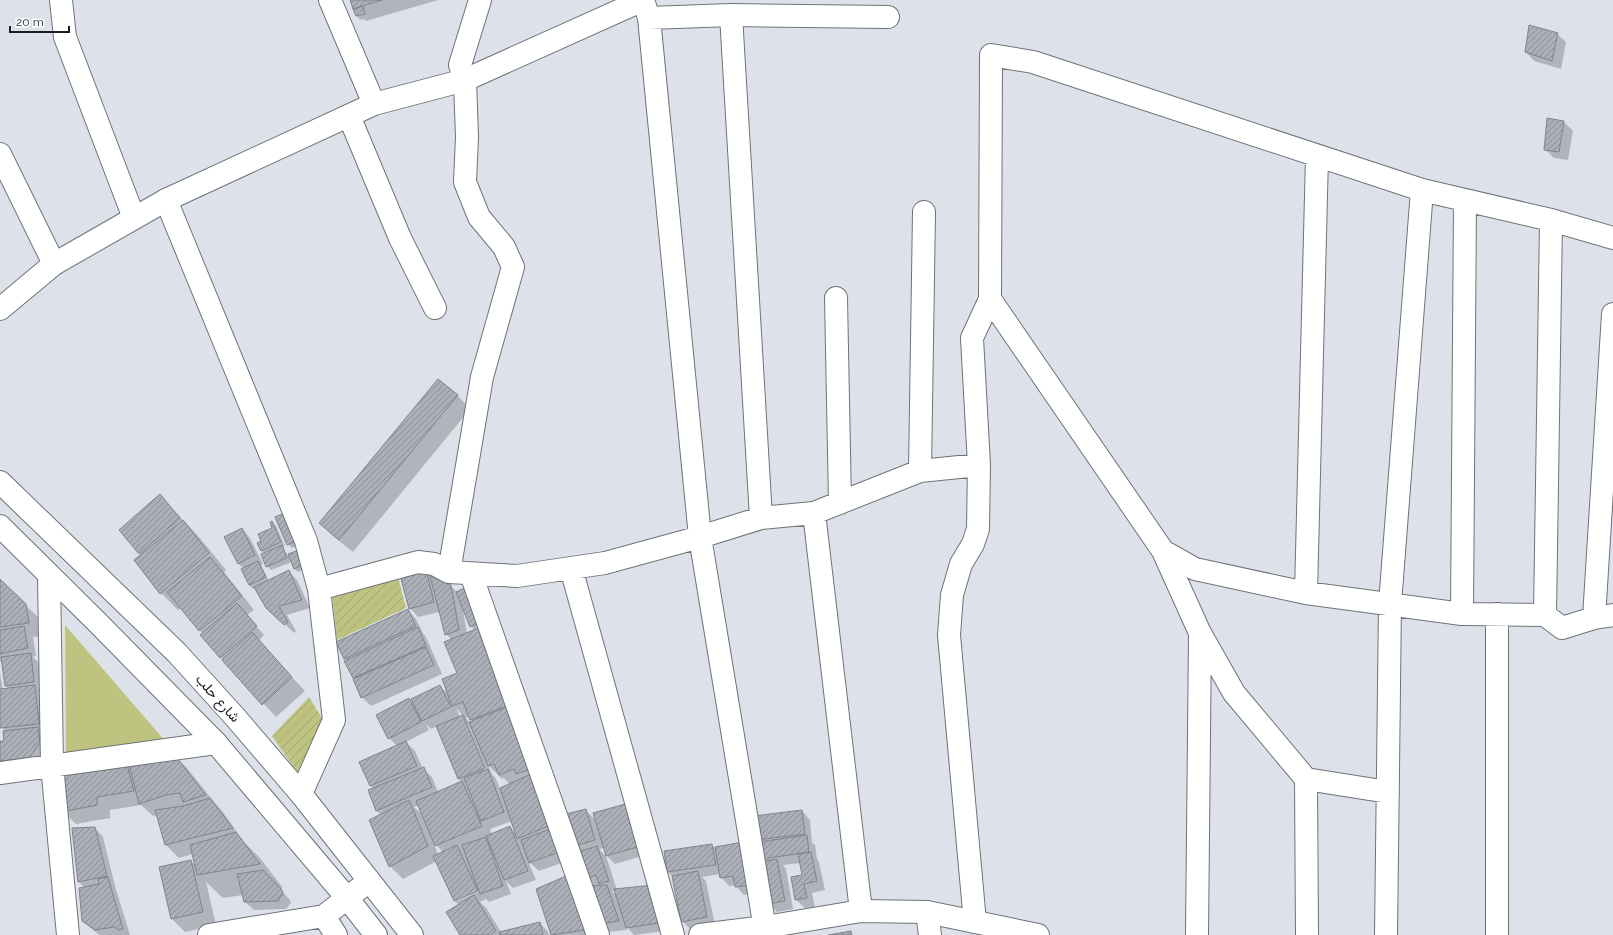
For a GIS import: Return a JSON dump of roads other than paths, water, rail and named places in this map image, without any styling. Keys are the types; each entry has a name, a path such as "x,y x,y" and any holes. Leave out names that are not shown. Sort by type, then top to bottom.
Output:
{"street":[{"path":"61,0 65,37 134,218"},
{"path":"330,0 374,104"},
{"path":"449,572 482,377 513,267 504,247 479,217 465,182 467,137 464,80 460,65 480,0"},
{"path":"645,6 700,538 766,931"},
{"path":"0,309 54,264 166,200 374,104 464,80 645,6 731,15 888,17"},
{"path":"731,15 761,518"},
{"path":"975,922 949,635 952,595 961,564 973,544 978,529 979,465 972,338 990,299 992,55 1033,62 1422,190 1551,220 1613,238"},
{"path":"349,116 400,238 435,308"},
{"path":"0,154 54,264"},
{"path":"1306,594 1317,156"},
{"path":"1386,935 1390,604 1422,190"},
{"path":"166,200 306,540 319,589 334,720 301,794"},
{"path":"1462,614 1465,200"},
{"path":"920,471 924,212"},
{"path":"1545,615 1551,220"},
{"path":"836,298 840,503"},
{"path":"990,299 1163,552 1200,632 1234,693 1306,778 1308,935"},
{"path":"1163,552 1195,569 1306,594 1462,614 1545,615 1562,628 1604,617 1613,314"},
{"path":"319,589 418,562 434,564 449,572 517,576 605,563 700,538 761,518 814,512 920,471 979,465"},
{"name":"شارع حلب","path":"0,482 177,653 235,717 301,794 412,935"},
{"path":"814,512 861,911"},
{"path":"0,526 216,743 347,898 376,935"},
{"path":"571,568 673,935"},
{"path":"471,574 598,935"},
{"path":"49,576 52,765 68,935"},
{"path":"1497,614 1497,935"},
{"path":"1197,935 1200,632"},
{"path":"0,773 216,743"},
{"path":"1306,778 1388,792"},
{"path":"209,935 263,930 324,916 369,880"},
{"path":"700,935 766,931 861,911 928,912 1038,935"},
{"path":"928,912 930,935"},
{"path":"324,916 336,935"}]}
